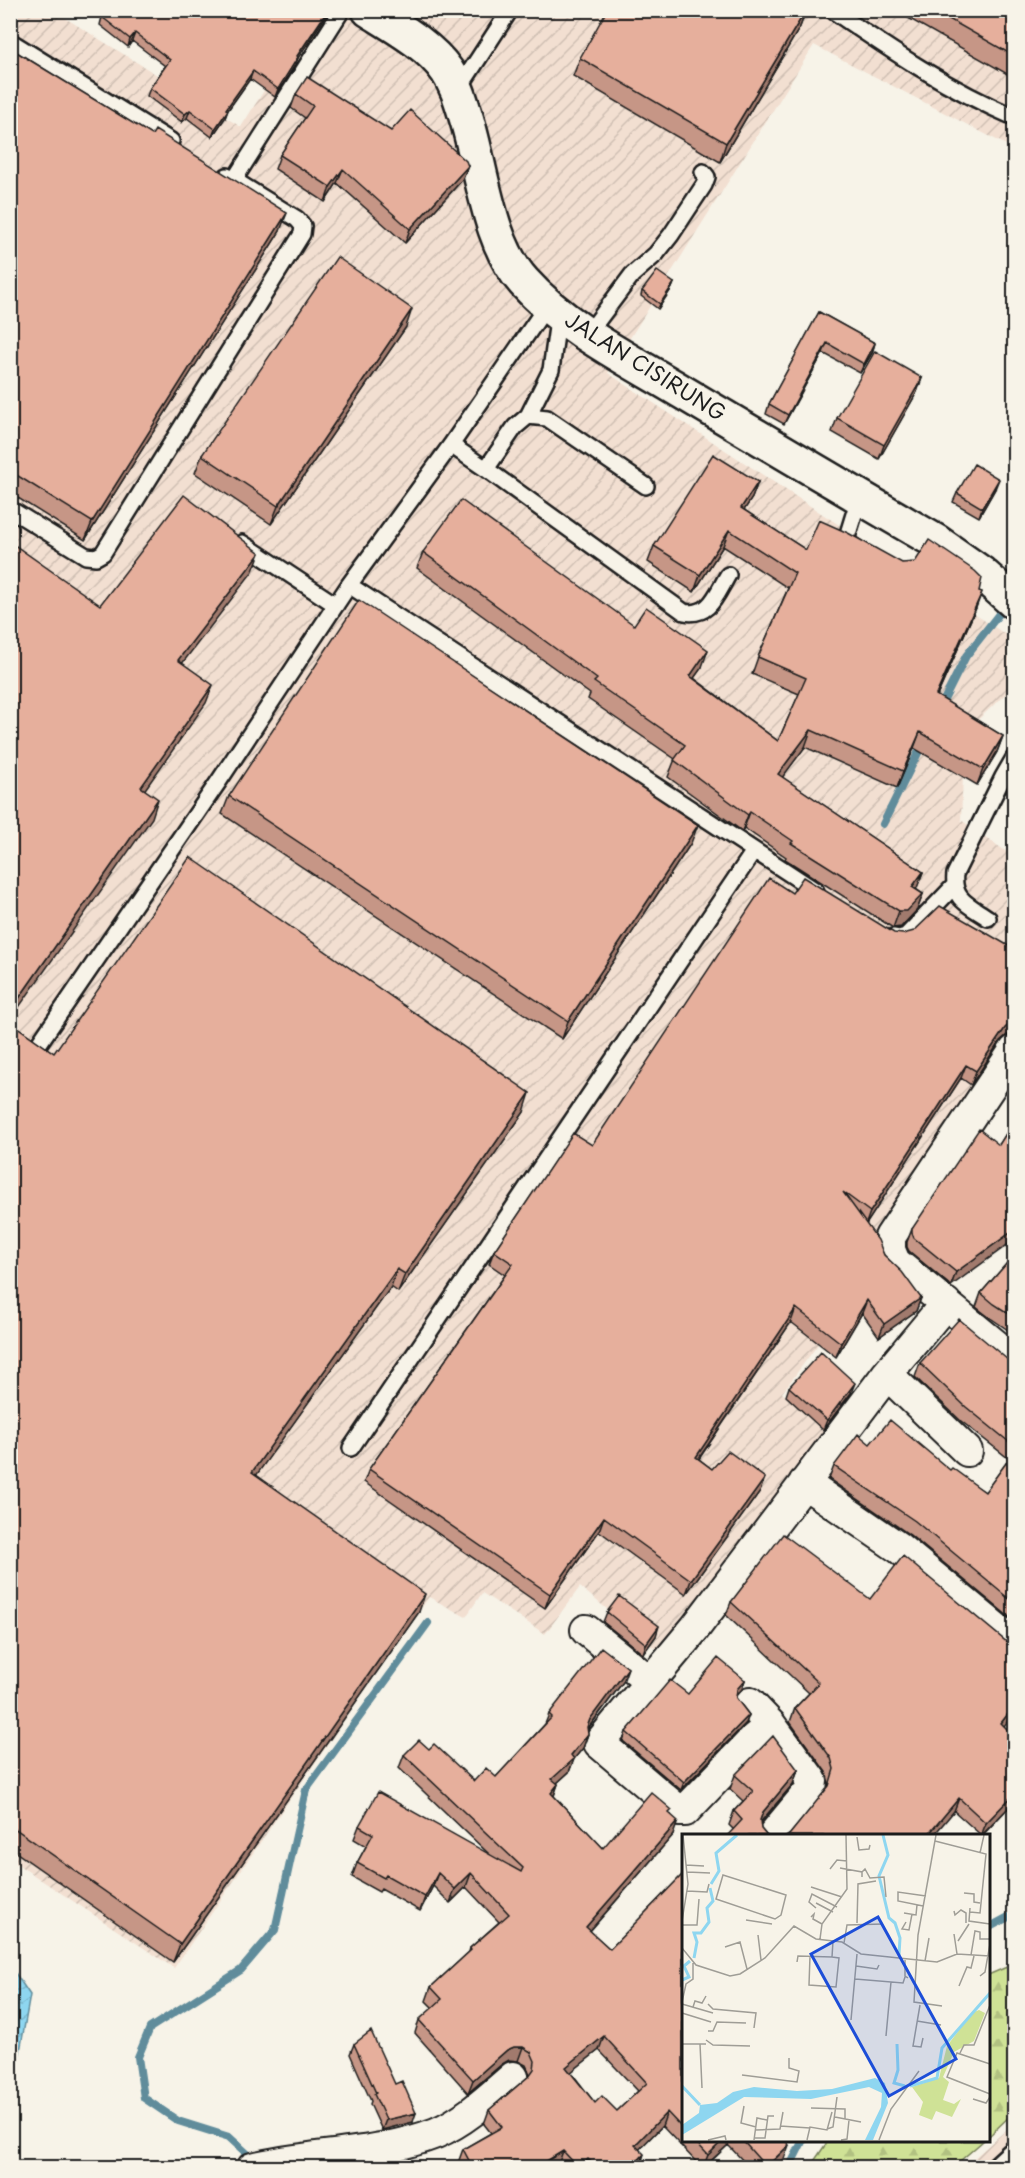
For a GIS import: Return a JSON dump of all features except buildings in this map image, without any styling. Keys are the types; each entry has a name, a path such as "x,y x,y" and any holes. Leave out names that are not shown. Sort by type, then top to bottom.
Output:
{"main road":[{"name":"JALAN CISIRUNG","path":"369,10 434,56 447,71 458,90 476,149 501,248 518,276 587,335 937,542 981,573 1008,596"}],"street":[{"path":"1014,1051 890,1237 890,1250 895,1263 1014,1360"},
{"path":"771,1725 755,1738 685,1811 679,1811 599,1743 702,1619 887,1374 946,1303"},
{"path":"887,1374 967,1450"},
{"path":"804,1483 898,1548 1014,1643"},
{"path":"586,1630 649,1681"},
{"path":"750,1703 771,1725 812,1781 811,1789 774,1834"},
{"path":"262,2165 315,2156 377,2150 438,2132 477,2107 513,2077"}],"lane":[{"path":"234,180 342,10"},
{"path":"458,90 510,10"},
{"path":"832,10 934,76 986,105 1014,117"},
{"path":"10,41 183,148"},
{"path":"10,509 86,556 96,557 103,553 302,234 303,225 297,219 214,167"},
{"path":"587,335 632,275 656,254 671,235 704,185 707,177 703,172"},
{"path":"486,469 515,427 528,416 550,370 554,309"},
{"path":"40,1042 219,782 349,585 554,309"},
{"path":"528,416 548,418 646,486"},
{"path":"451,446 684,612 695,614 706,610 728,575"},
{"path":"860,498 847,537 850,544 869,555"},
{"path":"233,537 336,605"},
{"path":"349,585 753,851 832,900"},
{"path":"988,918 959,898 954,886 955,874 1014,758"},
{"path":"351,1448 753,851"},
{"path":"880,931 899,939 906,936 954,886"},
{"path":"992,2168 1014,2148"}],"shaded area":[{"path":"10,11 54,11 241,127 314,11 1014,11 1014,149 814,45 608,373 1014,640 1014,686 965,732 961,820 1014,857 1014,1080 782,1393 828,1430 657,1650 580,1587 545,1634 482,1593 466,1617 429,1597 174,1968 11,1860"},
{"path":"1014,2123 1014,2167 964,2167"}],"green space":[{"path":"1014,1964 1014,2112 989,2136 989,1975"},
{"path":"827,2142 982,2142 953,2167 810,2167"}],"water":[{"path":"11,1967 30,1995 11,2102"}],"waterway":[{"path":"939,710 966,656 1006,605"},
{"path":"883,824 923,743"},
{"path":"255,2161 229,2137 178,2121 144,2098 138,2057 150,2028 241,1970 275,1930 306,1790 428,1623"},
{"path":"989,1927 1014,1914"},
{"path":"789,2168 802,2142"}]}
